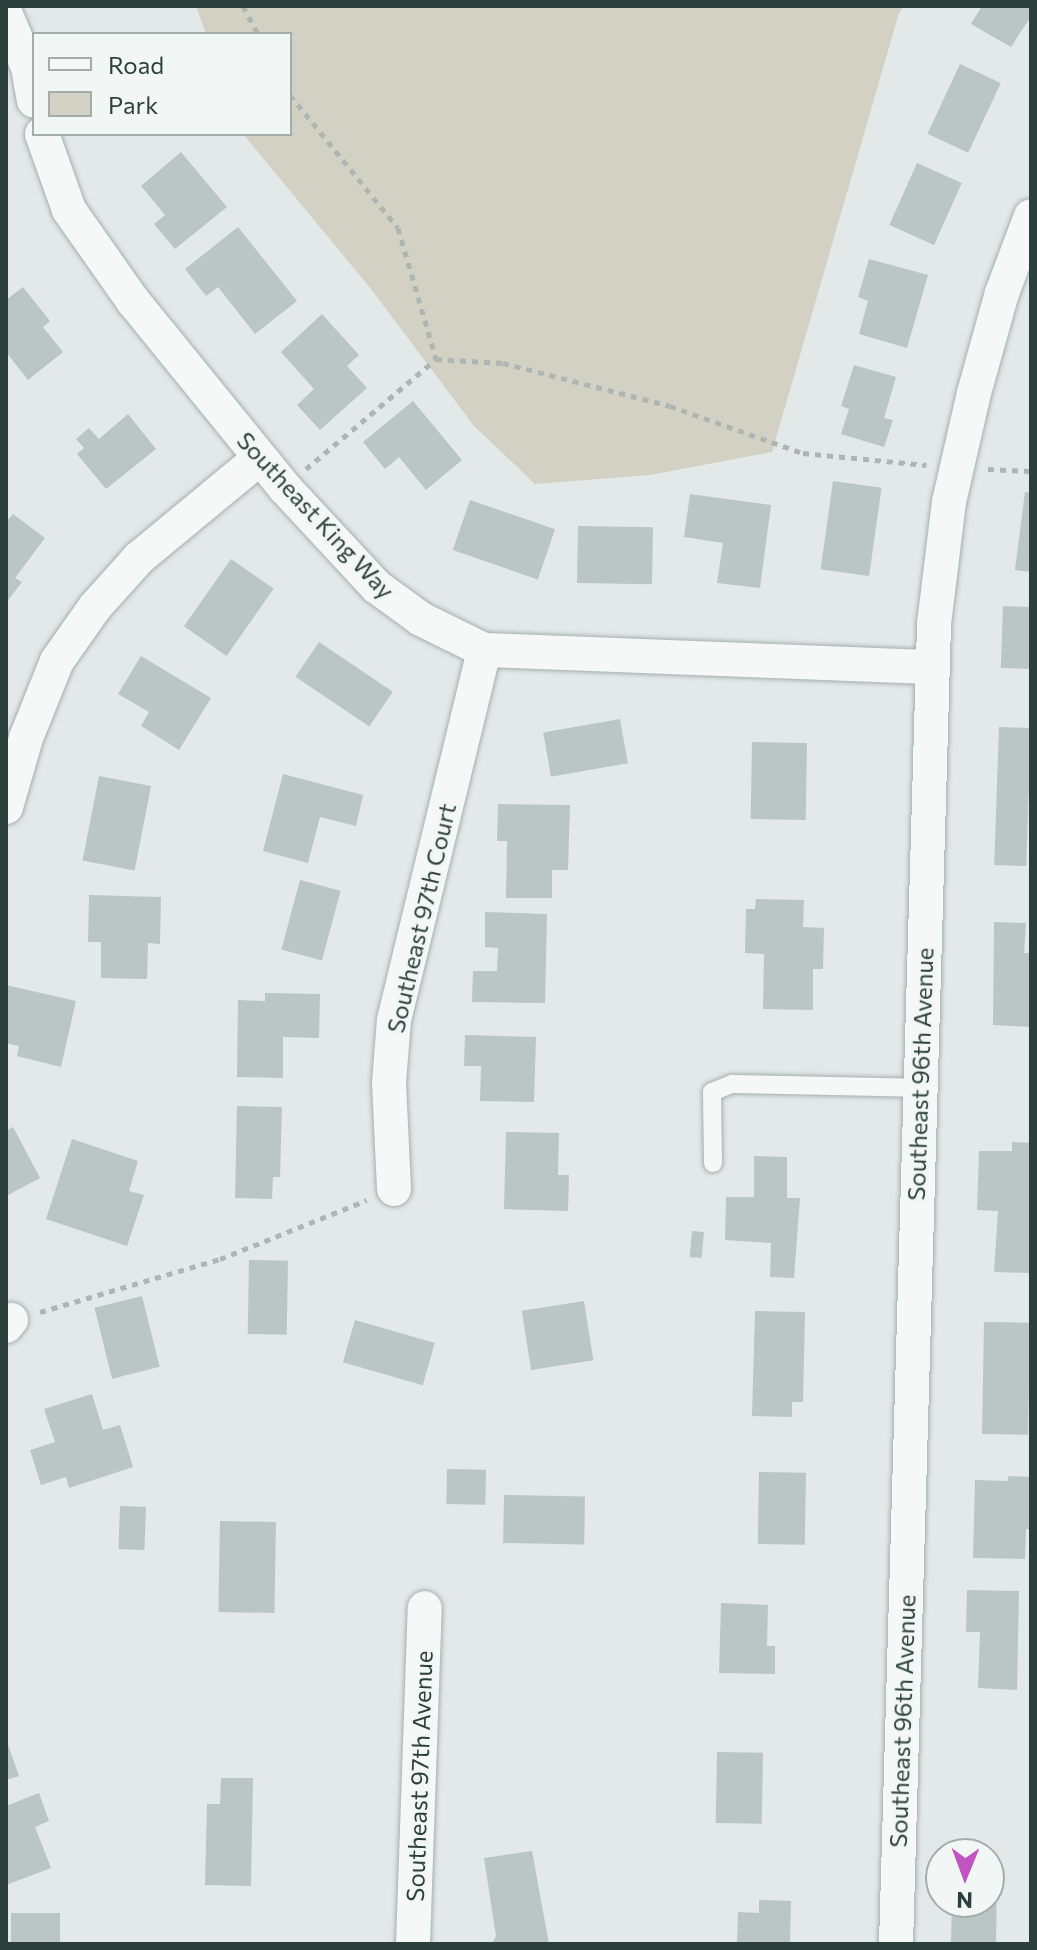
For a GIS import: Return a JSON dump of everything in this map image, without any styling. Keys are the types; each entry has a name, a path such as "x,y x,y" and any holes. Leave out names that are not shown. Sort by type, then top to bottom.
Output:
{"street":[{"path":"6,15 28,67 32,89"},
{"name":"Southeast King Way","path":"43,136 69,210 133,301 284,487 387,595 421,619 484,650 931,667"},
{"name":"Southeast 96th Avenue","path":"896,1944 931,667 949,502 1002,293 1031,216"},
{"path":"6,807 26,738 57,661 95,607 139,558 260,458"},
{"name":"Southeast 97th Court","path":"394,1189 389,1097 394,1020 484,650"},
{"name":"Southeast 97th Avenue","path":"413,1944 425,1608"}],"lane":[{"path":"713,1163 712,1092 732,1084 919,1088"}],"path":[{"path":"243,6 257,32"},
{"path":"292,97 398,228 436,359"},
{"path":"284,487 436,359 503,363 654,402 803,453 957,468 1031,471"},
{"path":"9,1323 220,1259 394,1189"}],"green space":[{"path":"196,6 904,6 899,13 772,452 650,475 535,484 474,426 371,289 245,136 292,136 292,32 205,32"}],"building":[{"path":"982,6 1031,6 1031,16 1011,47 971,24"},
{"path":"960,64 1001,83 968,153 927,134"},
{"path":"181,152 227,207 175,249 154,224 165,215 141,186"},
{"path":"917,163 962,183 934,245 889,225"},
{"path":"238,227 297,301 255,334 218,287 206,296 185,269"},
{"path":"869,259 928,275 907,348 859,334 868,301 858,297"},
{"path":"23,287 50,321 43,327 63,352 28,380 6,352 6,300"},
{"path":"322,314 359,355 347,366 367,388 320,430 297,405 314,389 281,352"},
{"path":"854,365 896,377 884,418 893,420 884,447 841,434 849,409 841,406"},
{"path":"413,401 462,460 426,490 399,457 385,469 363,442"},
{"path":"128,414 156,449 106,489 77,454 84,448 76,439 89,428 99,439"},
{"path":"833,481 882,488 869,576 821,569"},
{"path":"1025,492 1031,493 1031,572 1015,570"},
{"path":"690,494 771,505 760,588 717,583 723,543 684,537"},
{"path":"470,500 555,529 538,579 453,550"},
{"path":"13,514 45,538 15,578 22,582 6,603 6,522"},
{"path":"578,526 653,527 652,584 577,583"},
{"path":"231,559 274,589 227,656 184,626"},
{"path":"1003,606 1031,607 1029,669 1001,668"},
{"path":"319,642 393,692 369,727 296,677"},
{"path":"141,656 211,698 179,750 141,726 149,712 118,694"},
{"path":"620,719 628,763 551,777 543,733"},
{"path":"999,727 1031,728 1026,866 994,865"},
{"path":"752,742 807,743 806,820 751,819"},
{"path":"283,774 363,795 356,826 320,817 308,863 263,851"},
{"path":"99,776 151,786 135,871 83,860"},
{"path":"498,804 570,805 568,870 552,870 552,898 506,898 507,841 497,841"},
{"path":"300,880 341,891 322,960 281,950"},
{"path":"89,895 161,897 160,944 148,943 147,979 101,978 101,942 88,942"},
{"path":"756,899 804,900 803,927 824,928 823,969 813,969 813,1010 763,1009 764,954 745,953 746,909 755,909"},
{"path":"485,912 547,914 545,1003 472,1002 473,971 497,971 498,948 485,947"},
{"path":"994,922 1026,923 1024,953 1031,953 1031,1027 993,1025"},
{"path":"6,985 76,1001 61,1067 17,1056 19,1046 6,1043"},
{"path":"265,993 320,994 319,1038 283,1037 283,1078 237,1077 238,1000 265,1001"},
{"path":"465,1035 536,1037 534,1102 480,1101 481,1066 464,1066"},
{"path":"237,1106 282,1107 280,1177 273,1177 272,1199 235,1198"},
{"path":"13,1127 40,1178 6,1196 6,1131"},
{"path":"506,1132 559,1133 558,1175 569,1175 568,1211 504,1209"},
{"path":"72,1139 138,1161 129,1191 144,1195 127,1246 46,1219"},
{"path":"1012,1142 1031,1143 1031,1273 994,1272 998,1211 977,1210 979,1151 1012,1151"},
{"path":"754,1156 787,1157 787,1198 800,1198 794,1278 770,1277 771,1243 725,1240 726,1197 754,1197"},
{"path":"692,1231 704,1232 702,1258 690,1257"},
{"path":"249,1260 288,1261 287,1335 248,1334"},
{"path":"142,1296 160,1367 112,1379 94,1308"},
{"path":"584,1301 593,1360 531,1370 522,1311"},
{"path":"755,1311 805,1312 803,1402 792,1402 792,1417 752,1416"},
{"path":"355,1320 435,1343 423,1385 343,1362"},
{"path":"984,1322 1030,1323 1028,1435 982,1434"},
{"path":"92,1394 103,1430 120,1425 133,1467 69,1488 66,1477 41,1485 30,1450 55,1442 44,1409"},
{"path":"447,1469 486,1470 485,1505 446,1504"},
{"path":"759,1472 806,1473 805,1545 758,1544"},
{"path":"1008,1476 1031,1477 1031,1529 1026,1529 1025,1559 973,1558 975,1480 1008,1481"},
{"path":"504,1495 585,1496 584,1544 503,1543"},
{"path":"120,1506 146,1507 144,1550 118,1549"},
{"path":"220,1521 276,1522 274,1613 218,1612"},
{"path":"967,1590 1019,1591 1017,1690 978,1688 980,1632 966,1632"},
{"path":"721,1603 768,1605 767,1646 775,1646 775,1674 719,1673"},
{"path":"6,1739 19,1776 6,1780"},
{"path":"717,1752 763,1753 762,1824 716,1823"},
{"path":"221,1778 253,1778 251,1886 205,1885 207,1804 220,1804"},
{"path":"39,1793 49,1821 35,1827 51,1868 6,1885 6,1806"},
{"path":"532,1851 549,1944 492,1944 496,1936 484,1858"},
{"path":"759,1900 791,1901 790,1944 737,1944 738,1912 759,1913"},
{"path":"11,1913 60,1913 60,1944 11,1944"},
{"path":"952,1918 996,1918 996,1944 951,1944"}]}
